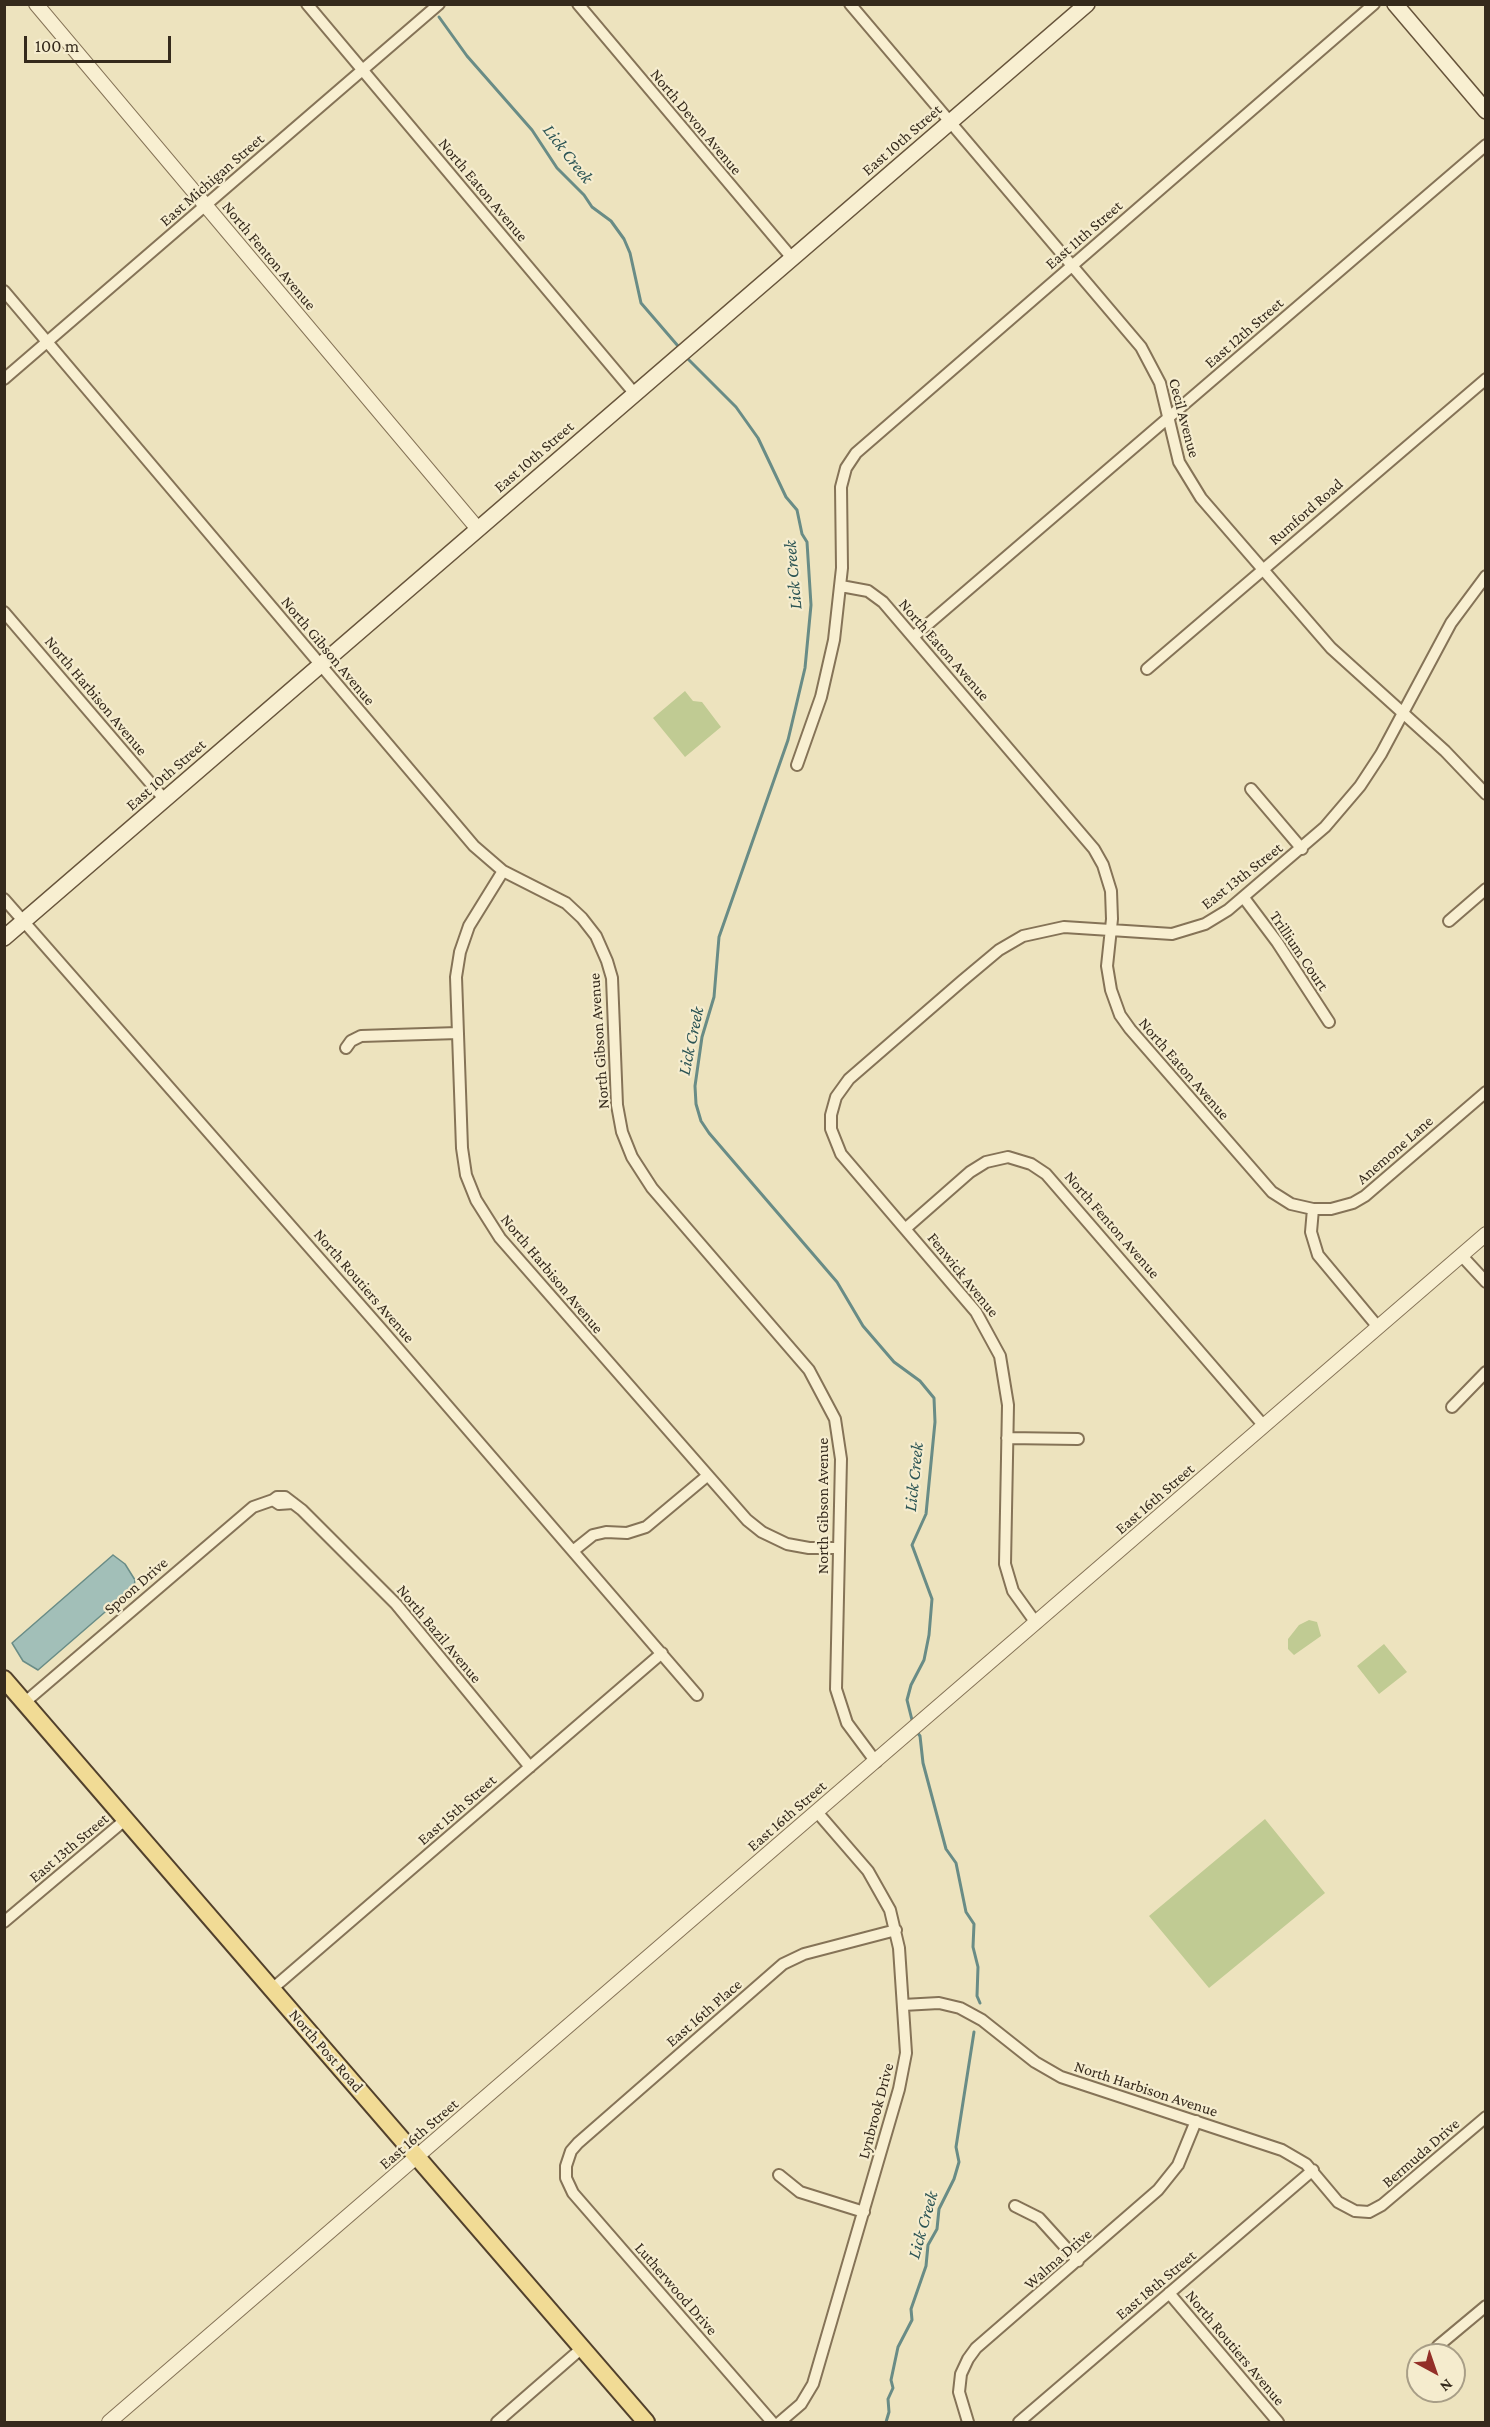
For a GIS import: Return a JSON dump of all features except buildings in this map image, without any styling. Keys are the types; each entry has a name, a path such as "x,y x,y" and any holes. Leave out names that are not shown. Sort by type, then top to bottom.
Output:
{"main road":[{"name":"East 10th Street","path":"4,938 1087,4"},
{"path":"1395,4 1485,111"},
{"name":"North Post Road","path":"4,1679 646,2422"}],"street":[{"name":"North Fenton Avenue","path":"36,4 478,529"},
{"name":"North Eaton Avenue","path":"308,4 635,394"},
{"name":"East Michigan Street","path":"4,379 439,4"},
{"name":"North Devon Avenue","path":"578,4 792,258"},
{"name":"Cecil Avenue","path":"850,4 1144,351 1160,383 1176,453 1190,483 1331,648 1455,761 1485,794"},
{"name":"East 11th Street","path":"797,765 821,697 834,640 841,586 841,487 846,468 859,449 1374,4"},
{"name":"East 12th Street","path":"914,637 1485,145"},
{"name":"North Gibson Avenue","path":"4,291 474,846 503,871 562,900 582,918 596,936 608,960 612,982 617,1105 622,1132 632,1157 652,1188 809,1370 829,1403 838,1428 841,1455 836,1689 847,1724 876,1762"},
{"name":"Rumford Road","path":"1148,669 1485,379"},
{"name":"East 13th Street","path":"833,1107 838,1094 849,1079 1007,944 1032,932 1054,927 1159,934 1184,931 1213,920 1244,898 1302,849 1337,814 1360,786 1451,623 1485,576"},
{"name":"North Eaton Avenue","path":"841,586 859,588 876,596 914,637 1096,853 1111,891 1108,981 1115,1004 1126,1024 1265,1186 1283,1200 1314,1209"},
{"name":"North Harbison Avenue","path":"4,612 165,800"},
{"path":"1251,789 1302,849"},
{"name":"North Harbison Avenue","path":"503,871 477,910 460,952 456,977 462,1157 469,1184 482,1212 500,1238 747,1520 770,1537 800,1547 838,1548"},
{"path":"1449,921 1485,889"},
{"name":"Trillium Court","path":"1244,898 1277,942 1329,1022"},
{"name":"North Routiers Avenue","path":"4,899 697,1695"},
{"path":"346,1048 351,1041 362,1036 458,1032"},
{"name":"Anemone Lane","path":"1314,1209 1345,1206 1365,1196 1485,1092"},
{"name":"Fenwick Avenue","path":"833,1107 831,1129 839,1151 976,1312 993,1339 1007,1387 1006,1569 1015,1595 1035,1623"},
{"name":"North Fenton Avenue","path":"905,1229 970,1172 986,1162 1008,1157 1035,1166 1052,1182 1264,1426"},
{"path":"1314,1209 1311,1232 1320,1259 1378,1327"},
{"name":"East 16th Street","path":"109,2422 1485,1234"},
{"path":"1461,1255 1485,1282"},
{"path":"1452,1407 1485,1372"},
{"path":"1007,1438 1078,1439"},
{"path":"573,1551 593,1535 606,1532 627,1533 646,1527 707,1476"},
{"name":"North Bazil Avenue","path":"273,1500 281,1496 302,1509 414,1622 530,1767"},
{"name":"Spoon Drive","path":"24,1703 253,1506 273,1500"},
{"name":"East 15th Street","path":"272,1989 662,1653"},
{"name":"Lynbrook Drive","path":"780,2422 801,2404 813,2384 904,2069 906,2043 896,1930 888,1907 873,1878 817,1812"},
{"name":"East 13th Street","path":"4,1922 125,1820"},
{"name":"East 16th Place","path":"566,2170 571,2151 578,2143 783,1964 804,1954 896,1930"},
{"name":"North Harbison Avenue","path":"903,2005 939,2003 960,2008 982,2020 1035,2062 1061,2078 1277,2148 1313,2170 1346,2208 1365,2212 1374,2210"},
{"name":"Bermuda Drive","path":"1374,2210 1485,2117"},
{"name":"Walma Drive","path":"968,2422 962,2409 959,2392 962,2374 968,2359 976,2348 1078,2261 1167,2180 1182,2157 1196,2121"},
{"name":"Lutherwood Drive","path":"566,2170 573,2193 772,2422"},
{"name":"East 18th Street","path":"1019,2422 1313,2170"},
{"path":"779,2175 800,2192 864,2212"},
{"path":"1015,2206 1039,2218 1078,2261"},
{"name":"North Routiers Avenue","path":"1169,2294 1278,2422"},
{"path":"1442,2343 1485,2306"},
{"path":"497,2422 582,2348"}],"green space":[{"path":"685,691 693,701 702,702 721,727 685,757 653,718"},
{"path":"1309,1620 1317,1622 1321,1636 1294,1655 1288,1649 1288,1639 1299,1625"},
{"path":"1384,1644 1407,1672 1379,1694 1357,1666"},
{"path":"1265,1819 1325,1893 1209,1988 1149,1916"}],"water":[{"path":"113,1555 125,1564 135,1580 134,1587 38,1670 23,1661 12,1643"}],"waterway":[{"name":"Lick Creek","path":"439,17 467,56 532,130 557,168 584,195 592,207 611,221 624,239 630,253 641,303 678,346"},
{"name":"Lick Creek","path":"688,359 736,407 758,438 786,497 797,510 802,534 807,542 811,605 805,668 788,740 719,937 714,997 702,1037 695,1086 696,1104 701,1121 709,1133 837,1282 863,1326 894,1362 920,1381 934,1398 935,1422 926,1514 912,1545 932,1599 924,1660 911,1685 907,1700 912,1720"},
{"name":"Lick Creek","path":"917,1732 920,1736 923,1763 946,1849 956,1863 966,1912 974,1924 973,1947 978,1967 977,1996 980,2003"},
{"name":"Lick Creek","path":"886,2422 898,2347 912,2320 911,2309 926,2266 928,2245 937,2229 939,2209 954,2179 959,2162 956,2147 974,2032"}]}
